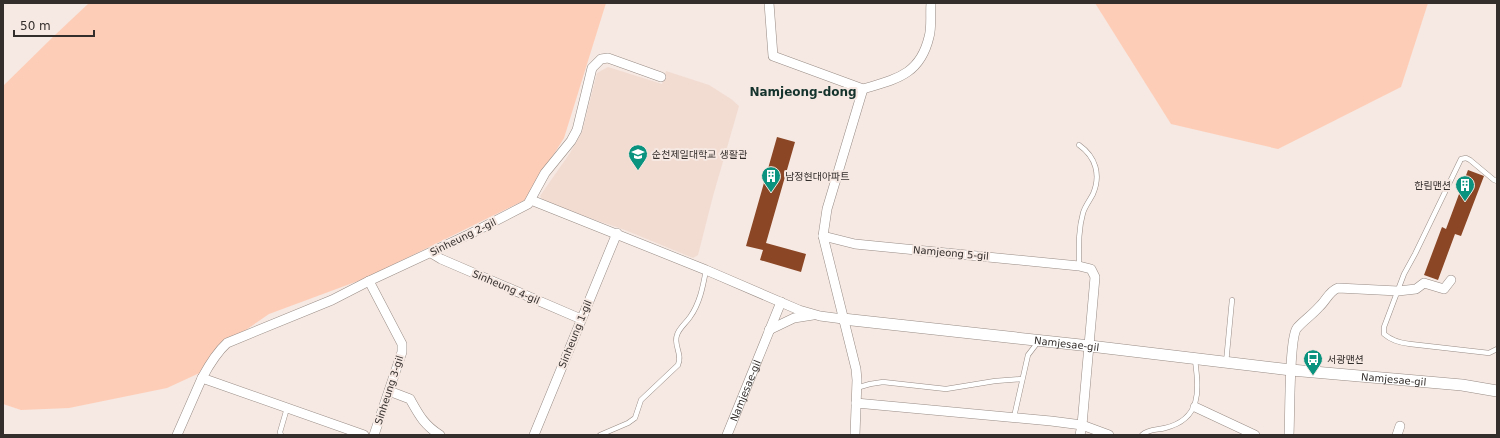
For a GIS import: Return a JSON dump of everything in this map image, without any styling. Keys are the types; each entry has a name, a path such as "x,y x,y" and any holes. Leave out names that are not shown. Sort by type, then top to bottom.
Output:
{"street":[{"path":"769,3 773,56 863,89 904,75 916,66 925,50 930,36 931,3"},
{"name":"Sinheung 2-gil","path":"202,378 210,362 219,350 227,343 332,300 368,281 430,253 528,204 544,173 577,130 592,68 601,59 608,58 661,77"},
{"path":"854,435 856,369 823,236 826,209 863,89"},
{"path":"531,200 617,233 781,302 818,315 843,319"},
{"name":"Sinheung 1-gil","path":"534,435 617,233"},
{"name":"Namjeong 5-gil","path":"823,236 855,244 1079,266"},
{"name":"Sinheung 4-gil","path":"430,253 581,319"},
{"path":"1079,266 1091,269 1095,277 1090,346 1088,429"},
{"path":"1289,435 1290,370 1294,334 1296,329 1321,306 1333,290 1338,288 1398,291 1416,288 1424,283 1444,289 1450,280"},
{"name":"Sinheung 3-gil","path":"368,281 402,344 402,352 374,435"},
{"name":"Namjesae-gil","path":"727,435 781,302"},
{"path":"769,330 794,318 818,315"},
{"name":"Namjesae-gil","path":"843,319 1040,340 1290,370 1462,385 1497,391"},
{"path":"177,435 202,378"},
{"name":"Sinheung 3-gil","path":"202,378 364,435"},
{"path":"389,391 410,399 421,419 431,429 440,435"},
{"path":"856,403 1014,417 1088,429 1109,435"},
{"path":"1195,407 1255,435"},
{"path":"1397,435 1400,426"},
{"path":"1080,435 1088,429"}],"lane":[{"path":"1079,145 1090,155 1095,163 1098,176 1094,190 1083,212 1078,243 1079,266"},
{"path":"1497,181 1470,160 1466,158 1461,159 1404,274 1384,327 1384,334 1390,339 1400,343 1471,352 1489,353 1497,349"},
{"path":"600,435 628,423 635,418 641,400 678,365 680,360 676,344 676,335 690,317 698,303 706,270"},
{"path":"1226,363 1232,300"},
{"path":"1014,417 1028,355 1040,340"},
{"path":"1142,435 1144,432 1172,426 1188,416 1195,407 1198,395 1195,359"},
{"path":"856,388 883,382 946,389 988,382 1022,379"},
{"path":"281,435 287,408"}],"shaded area":[{"path":"89,3 606,3 564,138 525,200 366,278 269,314 227,343 206,370 167,388 69,408 21,410 3,404 3,86"},
{"path":"1095,3 1428,3 1401,87 1278,149 1171,124"},
{"name":"순천제일대학교 생활관","path":"608,67 662,84 666,71 709,85 739,106 698,255 693,258 625,230 545,203 540,196 570,153 582,132 597,73"}],"building":[{"name":"남정현대아파트","path":"777,137 795,142 766,243 806,254 801,272 760,260 763,250 746,246"},
{"name":"한림맨션","path":"1468,170 1484,176 1461,236 1455,234 1438,280 1424,275 1442,227 1446,229"}],"place":[{"name":"순천제일대학교 생활관","path":"638,171"},
{"name":"남정현대아파트","path":"771,193"},
{"name":"한림맨션","path":"1465,202"},
{"name":"서광맨션","path":"1313,376"}],"district":[{"name":"Namjeong-dong","path":"803,92"}]}
